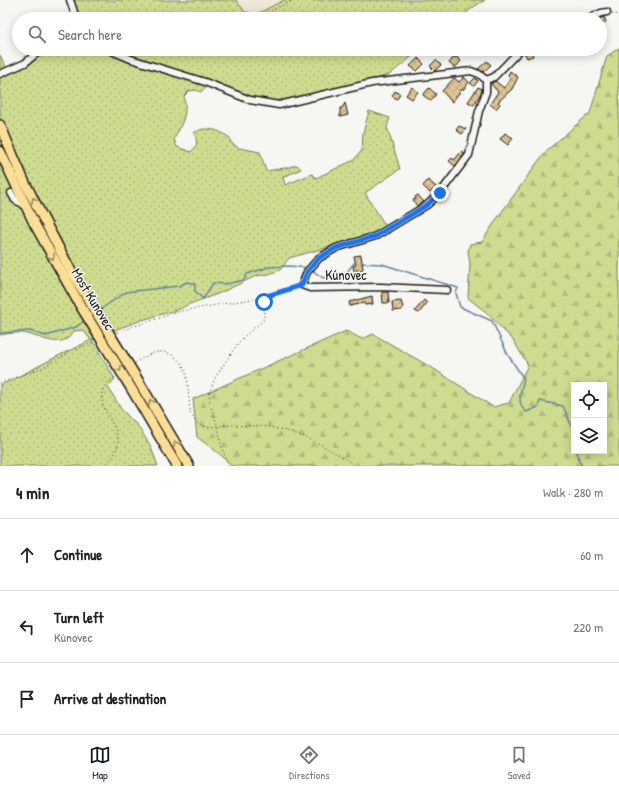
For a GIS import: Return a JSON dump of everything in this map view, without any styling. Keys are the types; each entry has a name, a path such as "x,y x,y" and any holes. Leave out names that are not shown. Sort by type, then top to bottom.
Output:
{"highway":[{"name":"Most Kunovec","path":"0,125 19,170 42,218 72,273 139,382 188,466"},
{"name":"Most Kunovec","path":"0,151 34,223 80,305 177,466"}],"street":[{"path":"70,0 73,12"},
{"path":"0,74 26,63 34,56"},
{"path":"124,56 205,82 250,100 279,105 372,83 471,72 479,74 486,80 494,77 514,56"},
{"name":"Kúnovec","path":"447,290 381,287 310,288 302,285 307,272 319,258 336,248 376,236 427,205 440,193 469,155 479,111 486,92 486,80"},
{"path":"11,193 15,200 25,205"}],"path":[{"path":"268,12 294,0"},
{"path":"607,12 619,15"},
{"path":"117,332 181,311 264,297 302,285"},
{"path":"229,466 222,449 218,427 210,404 209,398 211,387 215,378 238,343 263,321 265,314 264,297"},
{"path":"0,383 42,368 74,350 96,341"},
{"path":"218,427 229,425 269,427 292,432 326,446 356,466"}],"shaded area":[{"path":"236,0 284,0 261,12 245,12"}],"green space":[{"path":"72,0 236,0 245,12 72,12 74,10"},
{"path":"284,0 485,0 467,12 261,12"},
{"path":"619,48 619,466 232,466 222,456 197,437 193,399 346,331 362,339 373,334 434,369 493,407 509,403 528,365 513,340 486,312 468,298 470,264 468,251 470,244 482,242 545,152 590,113 607,56"},
{"path":"0,55 9,73 30,56 412,56 389,75 320,94 268,101 253,98 208,80 205,89 200,92 197,90 189,91 184,96 185,113 174,139 177,147 191,152 197,143 194,133 203,129 217,131 230,138 231,143 239,148 260,152 266,171 297,165 301,169 283,177 285,185 312,174 316,178 354,160 362,150 363,133 369,111 390,118 387,127 400,169 365,193 390,233 289,258 280,270 269,274 256,276 220,293 180,309 142,320 92,340 115,379 108,387 121,409 137,425 150,445 158,466 0,466 0,385 91,340 83,330 74,331 69,337 57,341 50,341 22,333 0,335"}],"building":[{"path":"454,57 457,57 461,61 455,68 449,63"},
{"path":"418,58 424,64 417,71 410,66"},
{"path":"436,60 441,65 435,71 430,66"},
{"path":"487,61 491,65 483,72 478,69"},
{"path":"510,71 518,77 512,89 498,102 500,104 496,109 490,104 498,92 491,84 495,81 504,88 511,78 508,75"},
{"path":"464,77 469,82 452,102 442,91 454,78 459,82"},
{"path":"475,78 478,81 474,86 470,83"},
{"path":"412,87 418,92 412,99 406,95"},
{"path":"478,87 482,89 482,91 474,105 468,102"},
{"path":"429,88 436,94 431,101 423,95"},
{"path":"395,91 400,94 397,99 392,96"},
{"path":"345,103 348,115 340,117 340,108 342,108"},
{"path":"459,126 466,129 462,134 456,130"},
{"path":"505,133 513,138 508,145 500,139"},
{"path":"462,151 465,153 455,166 449,161 452,158 454,160"},
{"path":"428,180 436,187 430,193 423,186"},
{"path":"418,195 424,202 417,206 413,200 416,199 415,197"},
{"path":"361,255 363,269 354,271 353,266 356,265 354,256"},
{"path":"382,292 388,292 389,303 383,303"},
{"path":"372,296 373,304 365,305 364,303 350,306 349,302"},
{"path":"424,300 427,303 419,313 415,311"},
{"path":"401,301 403,307 402,310 393,311 392,302"}],"waterway":[{"path":"312,270 323,278 347,272 354,263 357,263"},
{"path":"360,263 382,264 458,288 456,293 460,307 492,321 508,355 524,379 520,401 526,412 538,407 540,401 563,406 571,424"},
{"path":"98,311 126,292 179,286 187,282 195,284 195,291 203,299 213,283 226,284 244,280 247,274 269,267 289,266 309,268"},
{"path":"0,333 30,331 46,336 76,327 85,320"},
{"path":"578,454 582,466"}],"route":[{"path":"264,302 264,297 302,285 307,272 319,258 336,248 376,236 427,205 440,193"}]}
